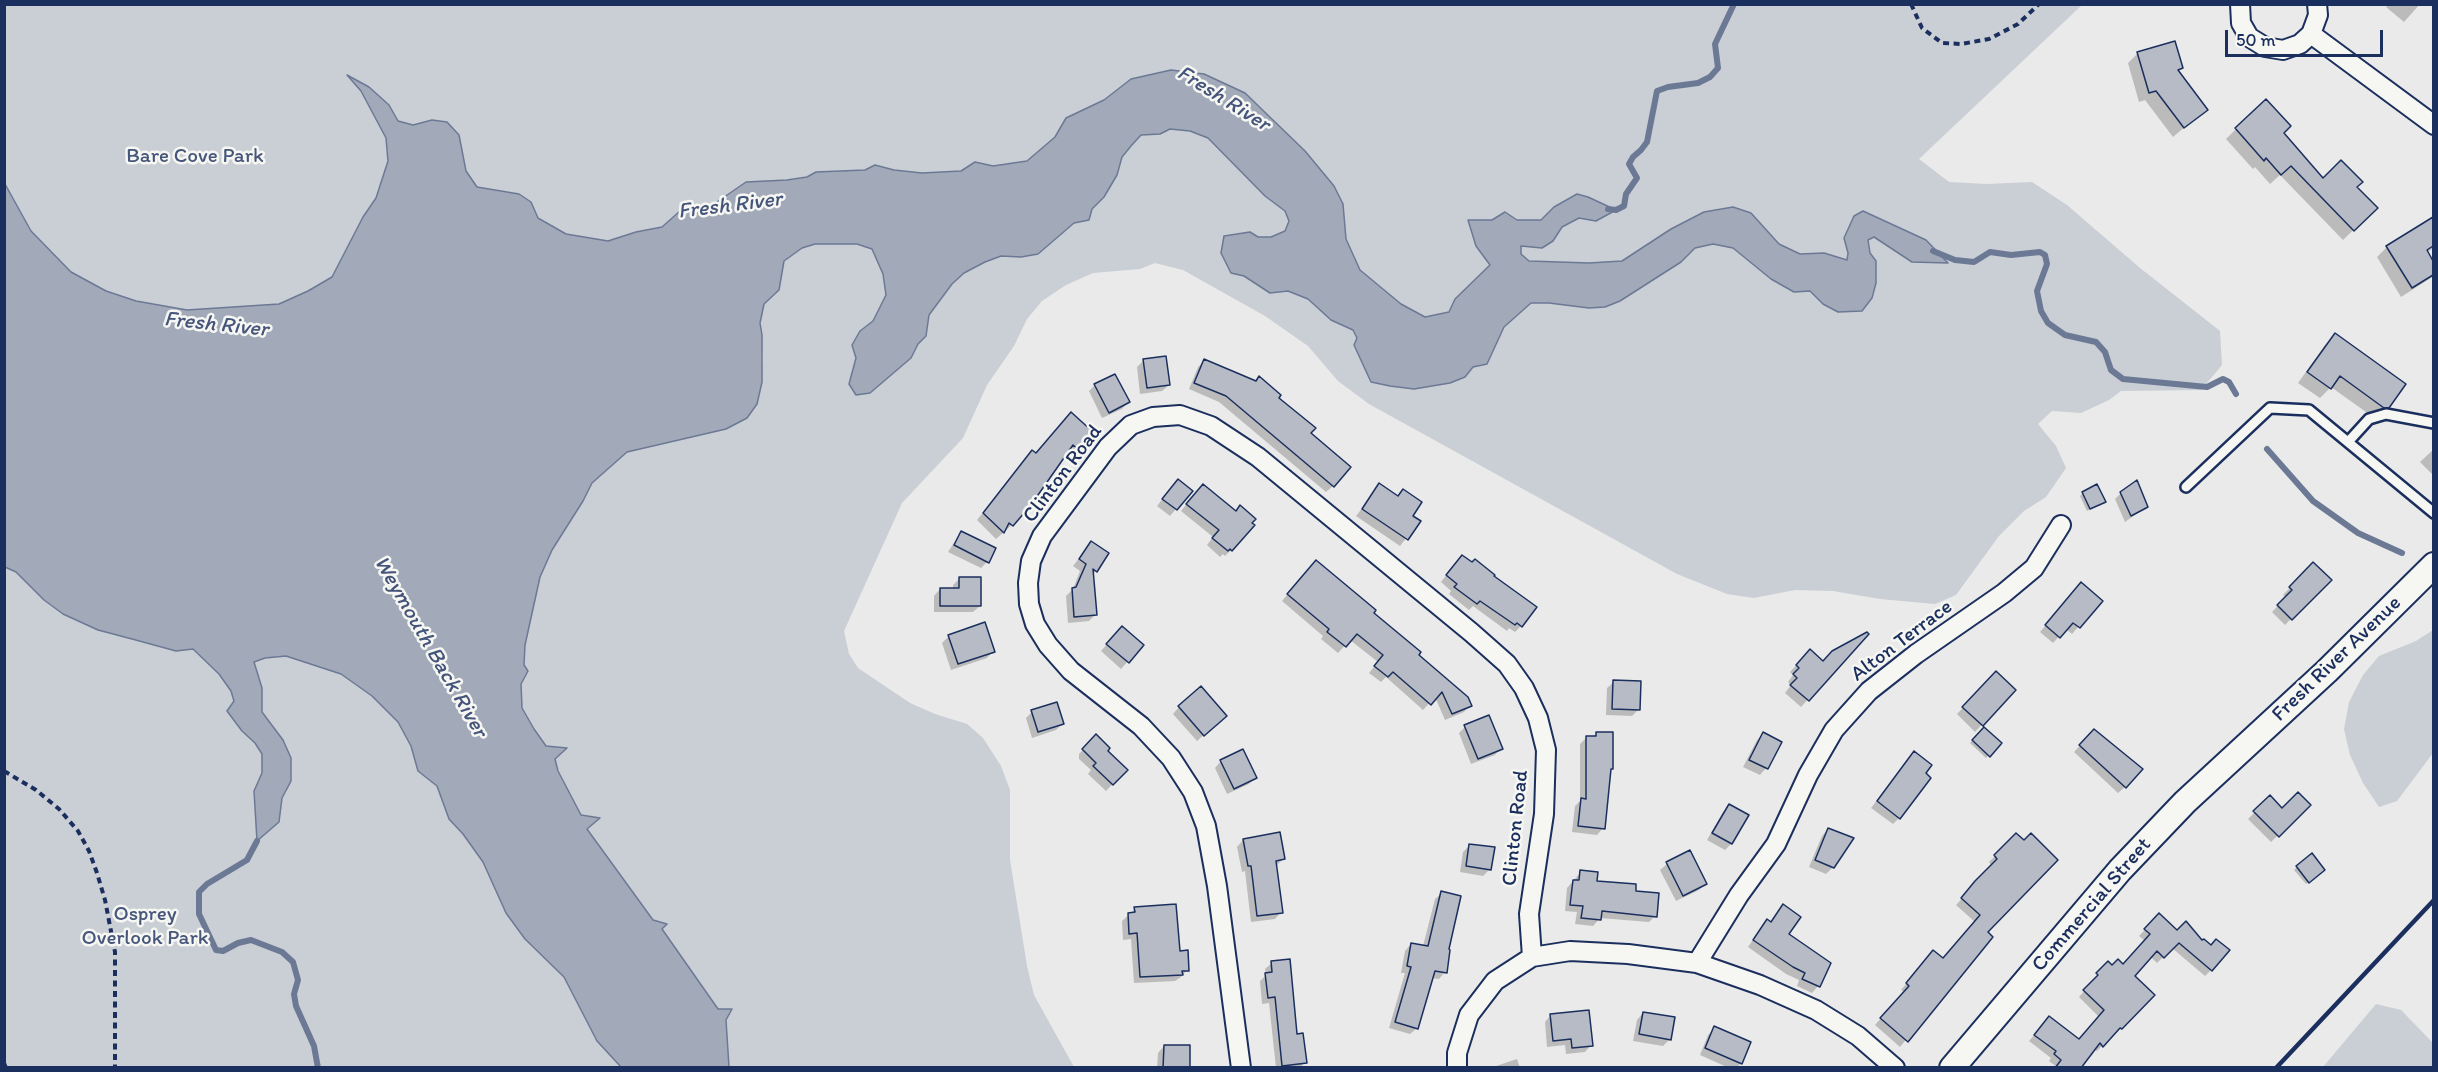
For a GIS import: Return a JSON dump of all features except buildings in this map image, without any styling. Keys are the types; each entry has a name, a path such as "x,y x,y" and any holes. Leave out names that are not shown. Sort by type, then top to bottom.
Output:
{"main road":[{"name":"Fresh River Avenue","path":"2240,751 2327,671 2433,565"},
{"name":"Commercial Street","path":"1952,1068 2120,870 2185,802 2240,751"}],"street":[{"path":"2240,4 2241,23 2249,37 2265,47 2283,50 2300,44 2311,34 2318,15 2317,4"},
{"path":"2311,34 2433,125"},
{"name":"Clinton Road","path":"1241,1068 1217,886 1206,825 1193,792 1171,758 1141,726 1071,671 1048,645 1035,624 1029,604 1028,583 1031,561 1042,536 1108,447 1131,425 1153,417 1180,415 1211,426 1258,457 1507,664 1524,688 1538,718 1546,750 1544,814 1528,914 1532,957"},
{"name":"Alton Terrace","path":"1697,963 1739,895 1776,844 1808,775 1834,730 1869,691 1916,654 2004,593 2034,568 2061,525"},
{"path":"1457,1068 1457,1053 1469,1015 1495,981 1532,957 1570,951 1628,954 1697,963 1760,985 1816,1010 1858,1036 1895,1068"}],"lane":[{"path":"2186,487 2270,408 2309,410 2433,513"},
{"path":"2348,442 2369,418 2386,414 2433,423"}],"path":[{"path":"1911,4 1922,28 1942,43 1961,44 1989,39 2018,24 2039,4"},
{"path":"4,771 36,790 59,809 78,831 89,851 105,900 115,952 115,1068"},
{"path":"4,1063 6,1068"}],"green space":[{"name":"Bare Cove Park","path":"4,5 2082,5 1919,159 1949,182 1987,184 2032,182 2067,205 2140,268 2220,331 2222,365 2201,390 2121,391 2109,400 2081,413 2052,411 2038,424 2056,446 2066,468 2046,497 2024,511 1999,536 1956,595 1935,604 1880,599 1833,591 1795,590 1754,598 1727,594 1677,574 1369,404 1338,381 1308,346 1265,316 1183,270 1155,263 1140,269 1093,273 1066,285 1042,301 1027,319 1014,346 987,385 963,438 902,503 844,631 849,654 858,668 910,703 967,724 983,738 1001,766 1010,790 1010,860 1027,966 1034,995 1074,1067 729,1067 726,1020 661,929 666,924 653,920 587,828 599,818 581,815 558,771 555,759 566,748 546,746 534,729 522,708 521,684 528,671 524,666 525,645 540,577 552,550 592,483 627,452 675,439 763,362 760,323 764,304 779,290 784,261 802,248 815,244 857,244 872,249 883,274 886,295 873,321 860,331 852,345 856,358 849,384 870,392 911,358 918,344 926,336 929,316 952,284 964,273 1001,256 1021,257 1038,254 1074,223 1089,220 1092,209 1104,197 1117,175 1122,157 1141,135 1160,134 1170,129 1189,131 1208,138 1265,196 1285,210 1289,221 1285,231 1271,237 1258,237 1244,276 1270,293 1288,291 1308,299 1331,320 1354,330 1370,382 1414,389 1450,383 1465,377 1473,367 1487,364 1504,327 1531,303 1621,301 1681,262 1695,248 1713,244 1733,248 1771,279 1794,292 1810,291 1823,304 1876,261 1870,253 1868,239 1874,236 1886,245 1926,240 1903,231 1844,238 1848,253 1847,260 1824,253 1800,254 1779,244 1765,230 1733,207 1704,212 1671,229 1622,261 1589,263 1529,261 1521,254 1521,246 1553,241 1562,227 1579,217 1596,221 1615,211 1577,194 1554,207 1541,220 1517,220 1490,265 1455,299 1449,312 1425,317 1401,304 1360,270 1346,239 1343,204 1334,186 1305,151 1245,93 1204,74 1131,79 1104,100 1066,118 1055,137 1027,161 993,166 975,162 961,171 922,173 875,166 865,170 816,172 807,177 787,180 747,182 701,213 680,211 662,227 636,232 609,241 566,234 538,217 531,202 519,194 477,187 466,171 459,135 432,121 413,125 398,121 389,105 369,87 349,76 361,91 386,138 388,161 376,198 363,217 332,277 279,304 187,310 136,301 106,291 71,272 31,231 5,184"},
{"name":"Osprey Overlook Park","path":"4,567 16,572 44,600 63,614 98,630 176,651 193,649 219,674 231,691 234,701 227,711 262,754 262,773 254,791 279,822 282,798 291,780 291,758 283,740 262,712 262,688 254,662 265,658 286,656 341,674 372,696 398,722 411,746 418,771 437,786 449,819 483,862 506,913 525,939 564,977 597,1041 621,1067 5,1067"},
{"path":"2433,630 2433,753 2397,801 2379,807 2363,783 2350,755 2344,729 2349,702 2363,675 2379,656 2416,641"},
{"path":"2376,1004 2401,1010 2433,1043 2433,1067 2323,1067"}],"water":[{"name":"Weymouth Back River","path":"1171,70 1204,74 1245,93 1305,151 1334,186 1343,204 1346,239 1360,270 1401,304 1425,317 1449,312 1455,299 1490,265 1476,246 1468,220 1492,220 1505,212 1517,220 1541,220 1554,207 1577,194 1616,210 1596,221 1579,218 1562,227 1553,241 1542,248 1521,246 1521,254 1529,261 1589,263 1622,261 1671,229 1704,212 1733,207 1751,213 1779,244 1800,254 1824,253 1847,260 1848,253 1844,238 1854,216 1863,211 1926,240 1948,263 1912,262 1874,237 1868,240 1870,253 1876,261 1876,283 1872,298 1862,311 1838,312 1823,304 1810,291 1794,292 1771,279 1733,248 1713,244 1695,248 1681,262 1620,301 1605,307 1589,308 1531,303 1504,327 1487,364 1473,367 1465,377 1450,383 1414,389 1390,386 1371,382 1354,345 1357,338 1353,330 1331,320 1308,299 1288,291 1270,293 1244,276 1231,273 1221,253 1224,236 1250,232 1258,237 1271,237 1285,231 1289,221 1285,211 1265,196 1208,138 1190,131 1170,129 1160,134 1141,135 1131,146 1122,157 1117,175 1104,197 1092,209 1089,220 1074,223 1038,254 1021,257 1001,256 964,273 952,284 929,315 926,336 918,344 911,358 870,393 856,395 849,384 856,358 852,345 860,331 873,321 886,295 883,274 872,249 857,244 815,244 802,248 784,261 779,290 764,304 760,323 762,382 757,404 747,418 726,429 627,452 592,483 552,550 540,577 525,645 524,665 528,671 521,684 522,708 546,746 567,748 555,759 558,771 581,815 600,818 587,829 653,920 667,924 662,929 718,1009 732,1009 726,1020 729,1067 621,1067 597,1041 564,977 525,939 506,913 483,862 449,819 437,786 418,771 411,746 398,722 372,696 341,674 286,656 265,658 254,662 262,688 262,712 283,740 291,758 291,781 282,798 279,822 257,841 254,791 262,773 262,754 227,711 234,701 231,691 219,674 193,649 176,651 98,630 63,614 44,600 16,572 5,567 5,184 31,231 71,272 106,291 136,301 187,310 279,304 332,277 363,217 376,198 388,161 386,138 361,91 347,75 369,87 389,105 398,121 413,125 432,120 447,122 459,135 466,171 477,187 519,194 531,202 538,218 566,234 608,241 662,227 680,211 701,213 746,182 787,180 807,177 816,172 865,170 875,165 922,173 961,171 975,162 993,166 1027,161 1055,137 1066,118 1104,100 1131,79"}],"waterway":[{"path":"1608,209 1616,210 1624,206 1626,194 1637,178 1629,164 1647,142 1657,91 1668,87 1698,83 1710,77 1718,68 1715,44 1734,4"},
{"name":"Fresh River","path":"1933,251 1955,260 1974,262 1990,252 2011,255 2040,252 2045,255 2047,264 2037,291 2041,311 2048,323 2065,335 2096,342 2105,352 2111,370 2123,379 2207,387 2223,379 2229,382 2236,394"},
{"name":"Fresh River","path":"2267,449 2313,501 2358,533 2402,553"},
{"path":"257,841 247,860 207,884 199,892 199,914 216,950 223,951 238,943 251,940 282,952 293,962 298,980 294,994 296,1006 314,1046 318,1068"}],"railway":[{"path":"2276,1068 2434,900"}]}
